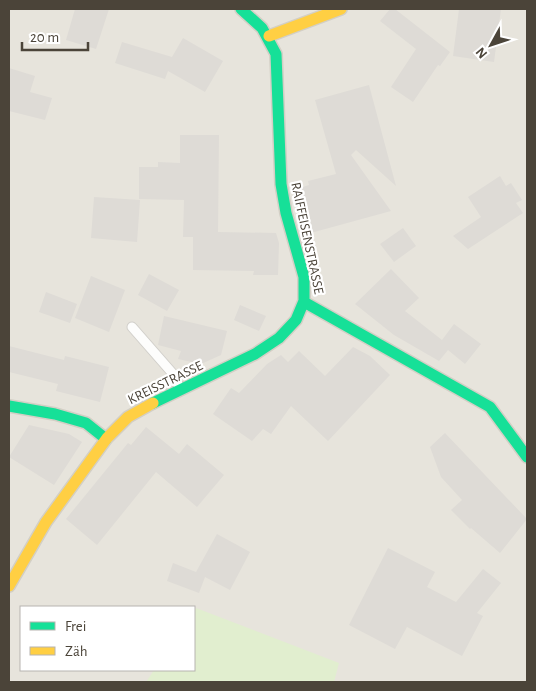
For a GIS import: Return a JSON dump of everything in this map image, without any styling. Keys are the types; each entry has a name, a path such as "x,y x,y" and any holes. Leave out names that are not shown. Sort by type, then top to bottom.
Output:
{"street":[{"name":"RAIFFEISENSTRASSE","path":"241,9 257,21 269,36 276,54 283,203 302,273 304,302 490,408 527,457"},
{"path":"269,36 341,9"},
{"name":"KREISSTRASSE","path":"9,586 40,530 106,439 126,419 138,410 180,389 237,365 269,345 293,322 304,302"},
{"path":"9,406 55,414 86,424 106,439"}],"lane":[{"path":"132,327 174,375 180,389"}],"shaded area":[{"path":"9,9 527,9 527,682 9,682"}],"green space":[{"path":"196,608 339,663 334,682 146,682 153,671 195,671"}],"building":[{"path":"75,9 109,9 96,49 66,40"},
{"path":"390,9 395,9 450,52 440,66 438,65 413,102 391,87 416,49 380,21"},
{"path":"459,9 501,9 494,62 453,56"},
{"path":"183,38 223,61 205,92 168,71 165,79 115,63 122,42 172,57"},
{"path":"9,68 35,76 30,92 52,98 45,120 9,111"},
{"path":"369,85 396,186 356,150 351,155 391,211 307,234 296,189 309,185 308,181 336,174 315,100"},
{"path":"180,135 219,135 218,232 276,233 279,243 278,275 253,275 254,271 193,270 193,237 183,237 184,200 139,199 139,167 158,167 158,162 180,163"},
{"path":"500,176 506,186 511,183 522,200 516,203 523,213 468,249 453,236 481,217 468,197"},
{"path":"94,197 140,200 137,242 91,238"},
{"path":"403,228 416,246 394,262 380,244"},
{"path":"391,269 419,298 405,311 442,340 454,324 481,344 465,364 448,350 439,361 394,335 355,304"},
{"path":"149,274 179,290 167,311 138,295"},
{"path":"91,276 125,290 109,332 75,318"},
{"path":"46,292 77,304 70,323 39,312"},
{"path":"240,305 266,316 259,331 234,320"},
{"path":"164,316 227,331 221,355 201,364 178,359 181,351 158,345"},
{"path":"9,346 64,360 65,356 109,367 100,402 56,391 58,384 9,372"},
{"path":"353,347 370,356 390,375 328,441 291,406 271,434 263,429 252,441 213,414 231,388 239,393 267,364 281,355 288,362 299,351 325,376"},
{"path":"29,425 69,434 82,442 54,485 9,457"},
{"path":"146,427 179,454 187,444 224,475 197,507 156,472 97,545 66,519 128,443 131,445"},
{"path":"445,433 527,519 500,553 470,529 451,510 462,500 441,477 430,447"},
{"path":"217,534 250,552 230,590 205,577 199,593 167,581 173,563 196,572"},
{"path":"388,548 435,572 427,587 456,602 483,569 501,583 477,613 483,616 462,656 407,627 395,649 349,625"}],"traffic: fast":[{"path":"153,403 255,354 279,338 296,320 304,301 304,277 286,213 281,184 276,54 262,28 241,9"},
{"path":"304,302 490,407 527,457"},
{"path":"9,406 55,414 86,423 106,439"}],"traffic: slow":[{"path":"269,36 341,9"},
{"path":"9,586 46,522 107,438 128,417 153,403"}]}
